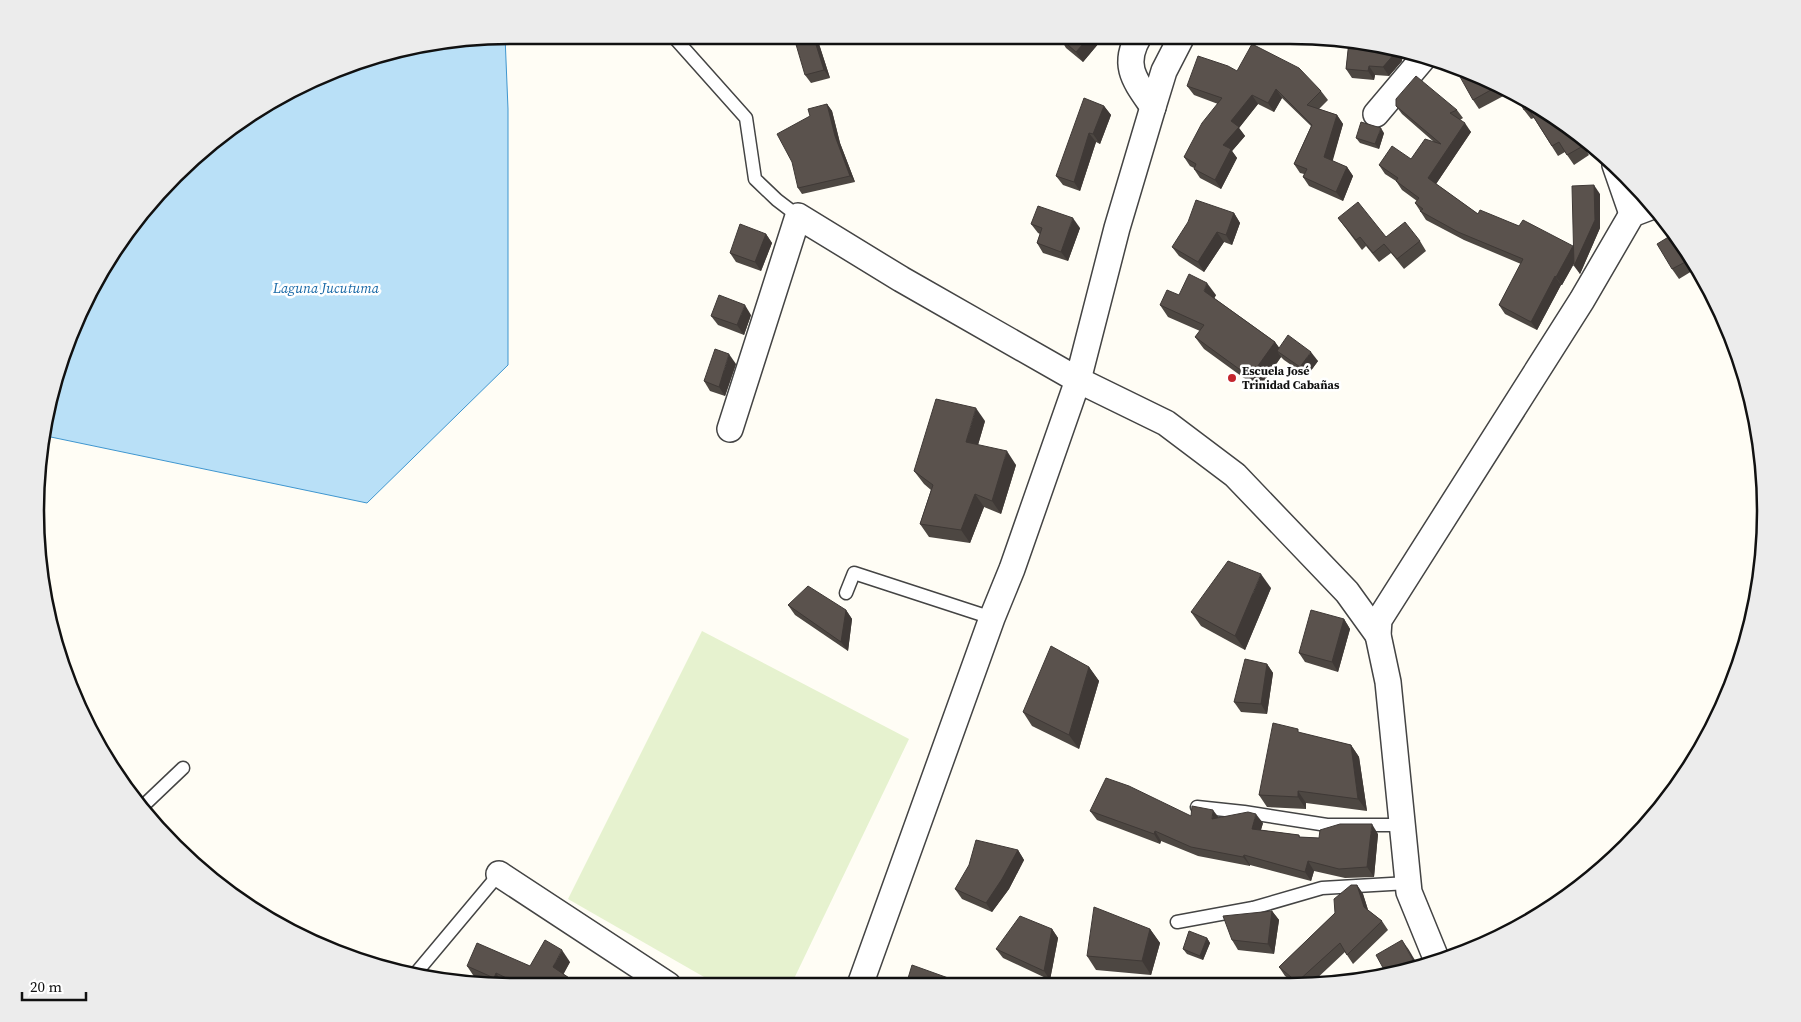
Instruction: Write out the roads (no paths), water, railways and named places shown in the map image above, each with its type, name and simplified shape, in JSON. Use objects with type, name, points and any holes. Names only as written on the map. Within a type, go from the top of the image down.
[{"type":"street","points":[[1135,44],[1130,60],[1134,79],[1153,107]]},
{"type":"street","points":[[863,978],[992,618],[1012,569],[1078,380],[1117,228],[1164,71],[1178,44]]},
{"type":"street","points":[[1376,114],[1419,63]]},
{"type":"street","points":[[1435,955],[1409,892],[1388,682],[1378,635],[1379,620],[1576,308],[1643,210],[1634,196]]},
{"type":"street","points":[[730,429],[798,216],[901,279],[1078,380],[1166,423],[1235,475],[1347,592],[1378,635]]},
{"type":"street","points":[[499,874],[657,978]]},
{"type":"lane","points":[[680,44],[746,118],[755,179],[777,200],[798,216]]},
{"type":"lane","points":[[846,593],[854,573],[992,618]]},
{"type":"lane","points":[[147,803],[183,768]]},
{"type":"lane","points":[[1197,807],[1327,825],[1402,825]]},
{"type":"lane","points":[[419,969],[499,874]]},
{"type":"lane","points":[[1177,922],[1253,908],[1322,888],[1408,883]]},
{"type":"water","name":"Laguna Jucutuma","points":[[505,44],[508,109],[508,365],[367,503],[50,437],[60,390],[79,332],[106,277],[122,251],[160,203],[203,160],[227,140],[277,106],[332,79],[361,69],[420,53],[450,48]]},
{"type":"place","name":"Escuela José Trinidad Cabañas","points":[[1232,378]]}]
